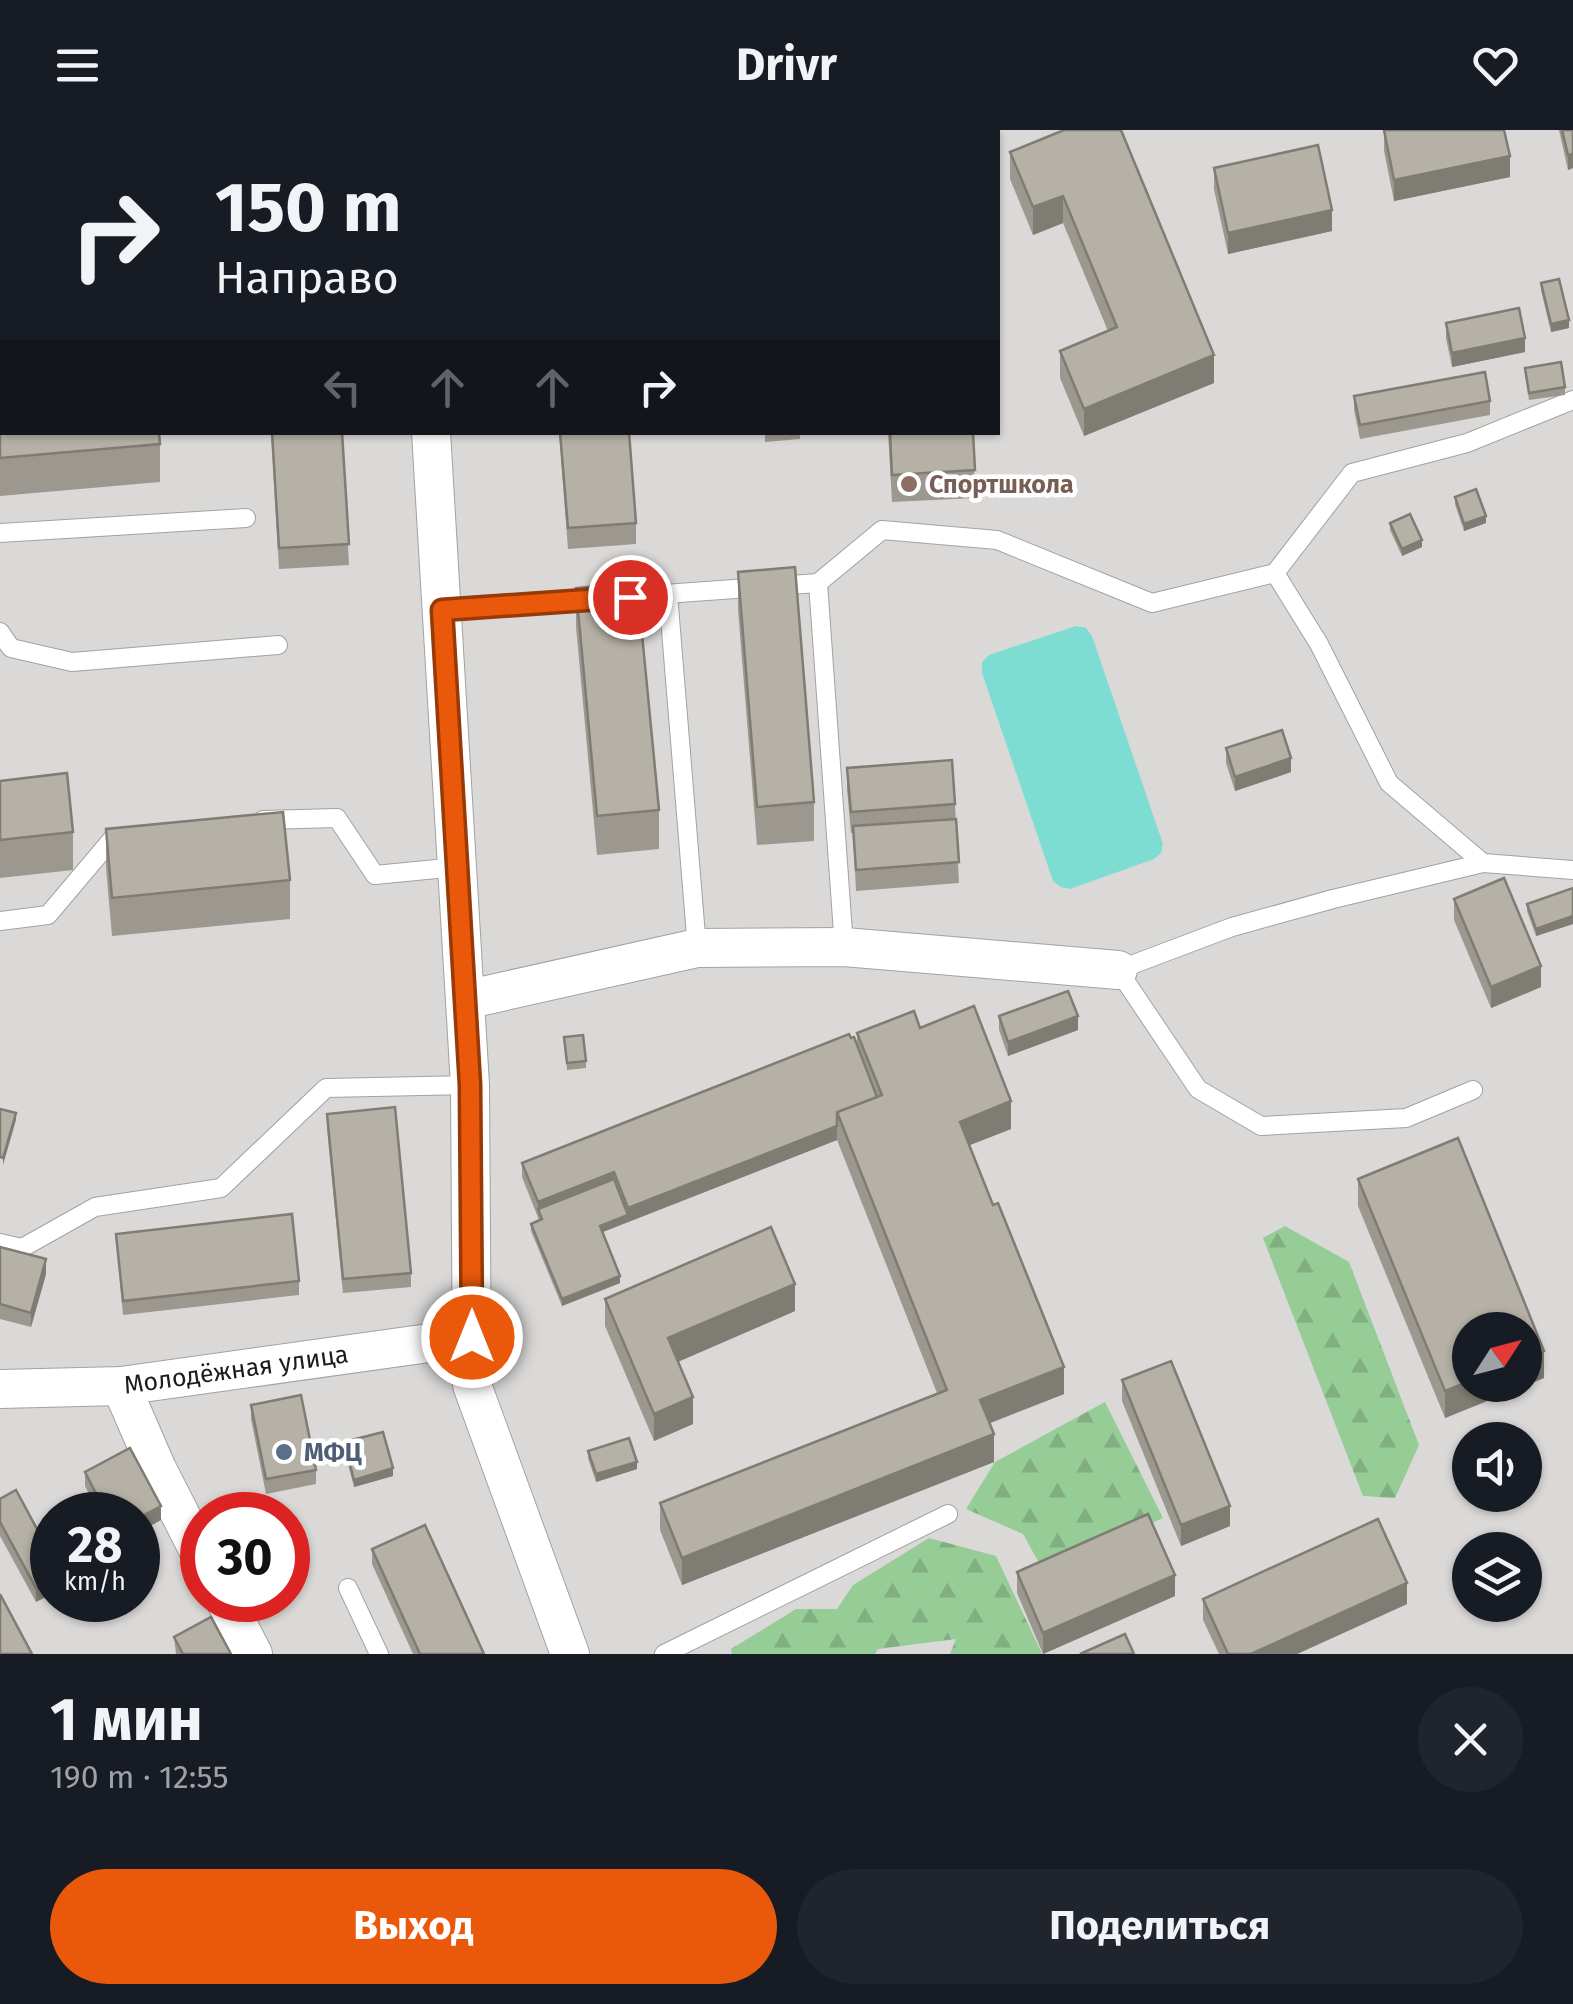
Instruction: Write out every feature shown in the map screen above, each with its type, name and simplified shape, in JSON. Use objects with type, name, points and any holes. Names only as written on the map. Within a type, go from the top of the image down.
[{"type":"street","points":[[432,435],[470,1085],[472,1384],[570,1654]]},
{"type":"street","points":[[465,1000],[696,948],[844,947],[1118,970]]},
{"type":"street","name":"Молодёжная улица","points":[[0,1389],[121,1386],[472,1337]]},
{"type":"street","points":[[121,1386],[180,1514]]},
{"type":"street","points":[[236,1622],[253,1654]]},
{"type":"lane","points":[[442,610],[818,584],[882,530],[997,540],[1152,603],[1276,573],[1352,472],[1467,443],[1573,400]]},
{"type":"lane","points":[[0,534],[246,518]]},
{"type":"lane","points":[[1276,573],[1320,644],[1389,782],[1483,862]]},
{"type":"lane","points":[[818,584],[844,947]]},
{"type":"lane","points":[[668,594],[696,948]]},
{"type":"lane","points":[[0,632],[11,648],[72,662],[278,645]]},
{"type":"lane","points":[[242,820],[337,818],[375,874],[457,867]]},
{"type":"lane","points":[[0,922],[48,916],[112,838],[149,832]]},
{"type":"lane","points":[[1473,1090],[1406,1118],[1261,1126],[1198,1090],[1118,970],[1249,922],[1483,862],[1573,870]]},
{"type":"lane","points":[[0,1243],[22,1248],[95,1207],[221,1188],[326,1088],[470,1085]]},
{"type":"lane","points":[[664,1654],[698,1646],[948,1514]]},
{"type":"lane","points":[[348,1588],[379,1654]]},
{"type":"shaded area","points":[[1000,130],[1573,130],[1573,1654],[0,1654],[0,435],[1000,435]]},
{"type":"shaded area","points":[[1076,626],[1086,628],[1092,636],[1163,844],[1154,859],[1070,889],[1053,881],[982,673],[982,662],[989,655]]},
{"type":"green space","points":[[1285,1226],[1349,1262],[1419,1445],[1395,1498],[1363,1496],[1263,1238]]},
{"type":"green space","points":[[1105,1402],[1163,1518],[1044,1572],[1023,1534],[966,1509],[995,1462]]},
{"type":"green space","points":[[929,1538],[996,1556],[1042,1654],[950,1654],[956,1639],[878,1649],[875,1654],[732,1654],[731,1649],[796,1609],[837,1609],[853,1585]]},
{"type":"building","points":[[1064,130],[1121,130],[1214,355],[1084,409],[1060,351],[1117,327],[1063,196],[1033,207],[1010,152]]},
{"type":"building","points":[[1384,130],[1504,130],[1510,156],[1394,180]]},
{"type":"building","points":[[1562,130],[1573,130],[1573,154],[1568,155]]},
{"type":"building","points":[[1318,145],[1332,210],[1228,233],[1214,168]]},
{"type":"building","points":[[1559,279],[1569,320],[1551,324],[1541,283]]},
{"type":"building","points":[[1519,308],[1525,338],[1452,353],[1446,323]]},
{"type":"building","points":[[1561,362],[1565,387],[1529,393],[1525,368]]},
{"type":"building","points":[[1485,372],[1490,401],[1360,425],[1354,396]]},
{"type":"building","points":[[0,435],[159,435],[160,444],[0,458]]},
{"type":"building","points":[[272,435],[342,435],[349,544],[279,548]]},
{"type":"building","points":[[560,435],[629,435],[636,523],[568,528]]},
{"type":"building","points":[[890,435],[973,435],[975,470],[892,475]]},
{"type":"building","points":[[1476,489],[1486,516],[1464,524],[1455,497]]},
{"type":"building","points":[[1410,514],[1422,540],[1402,549],[1390,523]]},
{"type":"building","points":[[795,567],[814,802],[757,807],[738,572]]},
{"type":"building","points":[[637,582],[659,810],[597,816],[576,588]]},
{"type":"building","points":[[1282,730],[1291,758],[1235,777],[1226,748]]},
{"type":"building","points":[[952,760],[955,804],[851,812],[847,768]]},
{"type":"building","points":[[67,773],[73,832],[0,840],[0,781]]},
{"type":"building","points":[[283,812],[290,880],[112,898],[106,829]]},
{"type":"building","points":[[956,819],[959,862],[856,870],[853,826]]},
{"type":"building","points":[[1504,878],[1541,966],[1491,987],[1454,899]]},
{"type":"building","points":[[1573,888],[1573,916],[1536,929],[1527,904]]},
{"type":"building","points":[[1068,991],[1078,1016],[1008,1042],[999,1016]]},
{"type":"building","points":[[974,1006],[1011,1101],[960,1122],[993,1205],[998,1203],[1064,1367],[980,1400],[994,1434],[682,1558],[660,1503],[947,1390],[837,1112],[882,1095],[857,1033],[914,1011],[920,1028]]},
{"type":"building","points":[[849,1034],[854,1037],[877,1097],[837,1112],[837,1126],[628,1208],[614,1172],[538,1202],[522,1163]]},
{"type":"building","points":[[583,1035],[586,1061],[567,1063],[564,1037]]},
{"type":"building","points":[[395,1107],[411,1273],[343,1279],[327,1114]]},
{"type":"building","points":[[0,1109],[16,1113],[3,1158],[0,1157]]},
{"type":"building","points":[[1458,1138],[1528,1312],[1452,1312],[1452,1388],[1445,1391],[1358,1179]]},
{"type":"building","points":[[614,1179],[628,1215],[600,1226],[620,1276],[562,1299],[531,1224],[542,1219],[538,1209]]},
{"type":"building","points":[[292,1214],[299,1281],[123,1301],[116,1234]]},
{"type":"building","points":[[771,1227],[795,1284],[668,1338],[693,1397],[654,1414],[605,1299]]},
{"type":"building","points":[[0,1247],[46,1259],[31,1313],[0,1304]]},
{"type":"building","points":[[1171,1361],[1230,1506],[1181,1525],[1122,1380]]},
{"type":"building","name":"МФЦ","points":[[301,1395],[316,1470],[266,1479],[251,1405]]},
{"type":"building","points":[[383,1432],[393,1468],[354,1480],[344,1442]]},
{"type":"building","points":[[629,1438],[637,1462],[596,1474],[588,1451]]},
{"type":"building","points":[[130,1448],[154,1492],[95,1492],[85,1472]]},
{"type":"building","points":[[16,1490],[30,1516],[30,1577],[0,1522],[0,1499]]},
{"type":"building","points":[[1148,1514],[1175,1575],[1043,1633],[1017,1572]]},
{"type":"building","points":[[1378,1519],[1407,1583],[1251,1654],[1228,1654],[1203,1599]]},
{"type":"building","points":[[425,1525],[484,1654],[420,1654],[372,1549]]},
{"type":"building","points":[[0,1594],[32,1654],[0,1654]]},
{"type":"building","points":[[202,1622],[214,1622],[231,1654],[183,1654],[174,1637]]},
{"type":"building","points":[[1125,1634],[1134,1654],[1080,1654]]},
{"type":"place","name":"Спортшкола","points":[[909,484]]},
{"type":"place","name":"МФЦ","points":[[284,1452]]},
{"type":"route","points":[[472,1337],[470,1085],[442,610],[630,597]]}]
